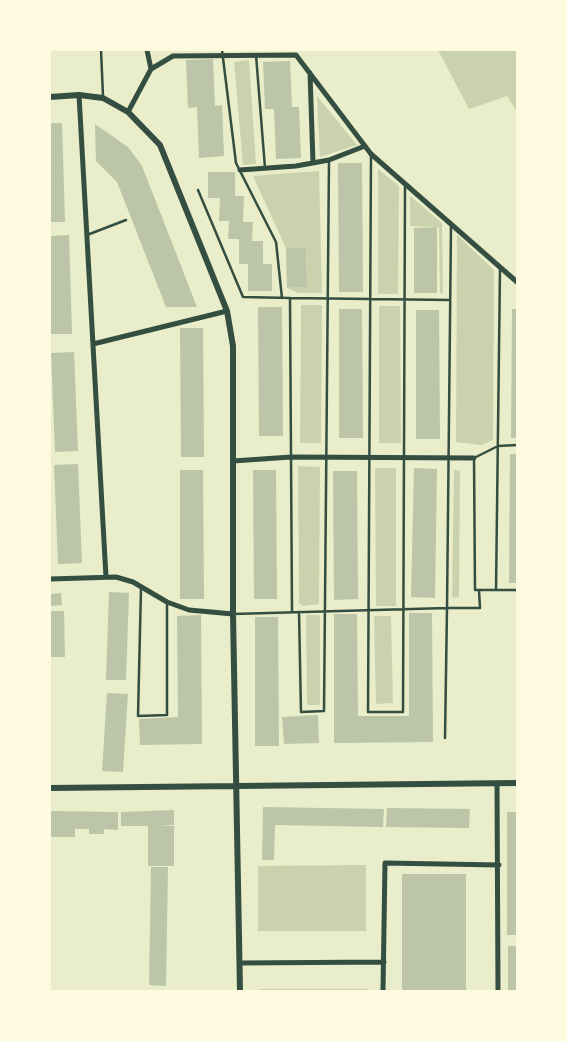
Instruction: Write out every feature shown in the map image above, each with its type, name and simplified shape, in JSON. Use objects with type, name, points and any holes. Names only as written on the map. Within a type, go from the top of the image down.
[{"type":"street","points":[[147,50],[151,69]]},
{"type":"street","points":[[128,112],[151,69],[174,56],[222,52],[296,55],[371,154],[517,282]]},
{"type":"street","points":[[310,73],[313,163]]},
{"type":"street","points":[[79,95],[106,577]]},
{"type":"street","points":[[50,97],[79,95],[103,98],[128,112],[160,145],[226,311],[233,346],[233,614],[240,991]]},
{"type":"street","points":[[240,170],[329,160],[365,146]]},
{"type":"street","points":[[93,344],[226,311]]},
{"type":"street","points":[[233,460],[291,457],[474,458]]},
{"type":"street","points":[[50,579],[116,577],[141,587],[167,602],[189,610],[233,614]]},
{"type":"street","points":[[497,783],[499,865],[498,991]]},
{"type":"street","points":[[50,788],[517,783]]},
{"type":"street","points":[[384,991],[385,863],[499,865]]},
{"type":"street","points":[[240,963],[384,962]]},
{"type":"lane","points":[[101,50],[103,98]]},
{"type":"lane","points":[[222,52],[236,163],[276,242],[282,298]]},
{"type":"lane","points":[[256,54],[265,168]]},
{"type":"lane","points":[[371,154],[368,712],[403,712],[405,184]]},
{"type":"lane","points":[[299,612],[301,712],[324,711],[326,299],[329,160]]},
{"type":"lane","points":[[198,190],[242,297],[450,300]]},
{"type":"lane","points":[[87,236],[126,220]]},
{"type":"lane","points":[[445,738],[451,224]]},
{"type":"lane","points":[[496,590],[500,267]]},
{"type":"lane","points":[[290,298],[292,612]]},
{"type":"lane","points":[[517,445],[498,446],[474,458],[475,590],[517,590]]},
{"type":"lane","points":[[141,587],[138,716],[167,715],[167,602]]},
{"type":"lane","points":[[233,614],[480,608],[479,590]]},
{"type":"green space","points":[[438,50],[517,50],[517,112],[507,96],[469,109]]},
{"type":"green space","points":[[249,60],[256,164],[243,165],[234,62]]},
{"type":"green space","points":[[317,96],[357,145],[320,157]]},
{"type":"green space","points":[[378,169],[399,186],[398,294],[378,294]]},
{"type":"green space","points":[[319,171],[322,293],[298,293],[287,288],[307,287],[306,248],[286,248],[253,176]]},
{"type":"green space","points":[[410,196],[442,223],[443,293],[440,293],[439,227],[410,226]]},
{"type":"green space","points":[[457,235],[494,270],[493,440],[481,445],[456,442]]},
{"type":"green space","points":[[301,305],[322,305],[321,443],[300,443]]},
{"type":"green space","points":[[379,306],[400,306],[401,443],[379,443]]},
{"type":"green space","points":[[298,466],[320,467],[319,604],[303,606],[299,603]]},
{"type":"green space","points":[[375,468],[396,468],[396,606],[376,606]]},
{"type":"green space","points":[[454,470],[460,471],[459,597],[452,598]]},
{"type":"green space","points":[[306,615],[320,615],[320,705],[307,705]]},
{"type":"green space","points":[[374,616],[391,616],[393,703],[376,704]]},
{"type":"green space","points":[[366,865],[366,931],[258,931],[258,866]]},
{"type":"green space","points":[[259,989],[367,989],[367,991],[259,991]]},
{"type":"building","points":[[213,59],[215,106],[222,105],[224,156],[199,158],[197,107],[188,108],[186,60]]},
{"type":"building","points":[[290,61],[292,107],[299,107],[301,158],[276,159],[274,109],[265,109],[263,62]]},
{"type":"building","points":[[50,123],[62,123],[65,222],[50,222]]},
{"type":"building","points":[[95,124],[128,147],[142,166],[197,307],[166,307],[117,182],[96,161]]},
{"type":"building","points":[[338,163],[362,163],[363,292],[339,292]]},
{"type":"building","points":[[208,172],[235,172],[235,196],[244,196],[243,222],[253,222],[252,241],[263,241],[263,264],[272,264],[272,291],[248,291],[248,264],[239,264],[239,239],[228,239],[229,221],[219,221],[220,198],[208,198]]},
{"type":"building","points":[[437,227],[437,293],[414,293],[414,228]]},
{"type":"building","points":[[69,235],[72,334],[50,334],[50,236]]},
{"type":"building","points":[[286,248],[306,248],[307,287],[287,288]]},
{"type":"building","points":[[258,307],[282,307],[283,436],[259,436]]},
{"type":"building","points":[[339,309],[362,309],[363,438],[339,438]]},
{"type":"building","points":[[512,309],[517,309],[517,438],[511,438]]},
{"type":"building","points":[[416,310],[439,310],[440,439],[416,439]]},
{"type":"building","points":[[180,328],[203,328],[204,457],[181,457]]},
{"type":"building","points":[[74,352],[78,451],[55,452],[51,353]]},
{"type":"building","points":[[510,454],[517,454],[517,583],[509,583]]},
{"type":"building","points":[[78,464],[82,563],[58,564],[54,465]]},
{"type":"building","points":[[414,468],[437,469],[435,598],[411,597]]},
{"type":"building","points":[[180,470],[203,470],[204,599],[180,599]]},
{"type":"building","points":[[253,470],[276,470],[277,599],[254,599]]},
{"type":"building","points":[[333,471],[357,471],[358,599],[334,600]]},
{"type":"building","points":[[109,592],[129,593],[126,680],[106,680]]},
{"type":"building","points":[[61,593],[62,605],[50,606],[50,594]]},
{"type":"building","points":[[50,611],[64,611],[65,657],[50,657]]},
{"type":"building","points":[[409,613],[432,613],[433,742],[334,743],[334,614],[357,614],[358,716],[409,716]]},
{"type":"building","points":[[201,615],[202,744],[140,745],[139,719],[178,717],[177,616]]},
{"type":"building","points":[[255,617],[278,617],[279,746],[255,746]]},
{"type":"building","points":[[107,693],[128,694],[123,772],[102,771]]},
{"type":"building","points":[[318,715],[319,743],[284,744],[282,717]]},
{"type":"building","points":[[263,807],[384,809],[383,827],[275,825],[274,860],[262,860]]},
{"type":"building","points":[[387,808],[470,809],[469,828],[386,827]]},
{"type":"building","points":[[174,810],[174,825],[159,825],[174,826],[174,866],[148,866],[148,826],[121,826],[121,812]]},
{"type":"building","points":[[50,811],[118,812],[118,830],[104,829],[104,834],[89,834],[89,829],[75,829],[75,837],[50,837]]},
{"type":"building","points":[[507,812],[517,812],[517,935],[507,935]]},
{"type":"building","points":[[151,867],[168,867],[166,986],[149,985]]},
{"type":"building","points":[[402,874],[466,874],[466,991],[402,991]]},
{"type":"building","points":[[508,946],[517,946],[517,991],[508,991]]}]
